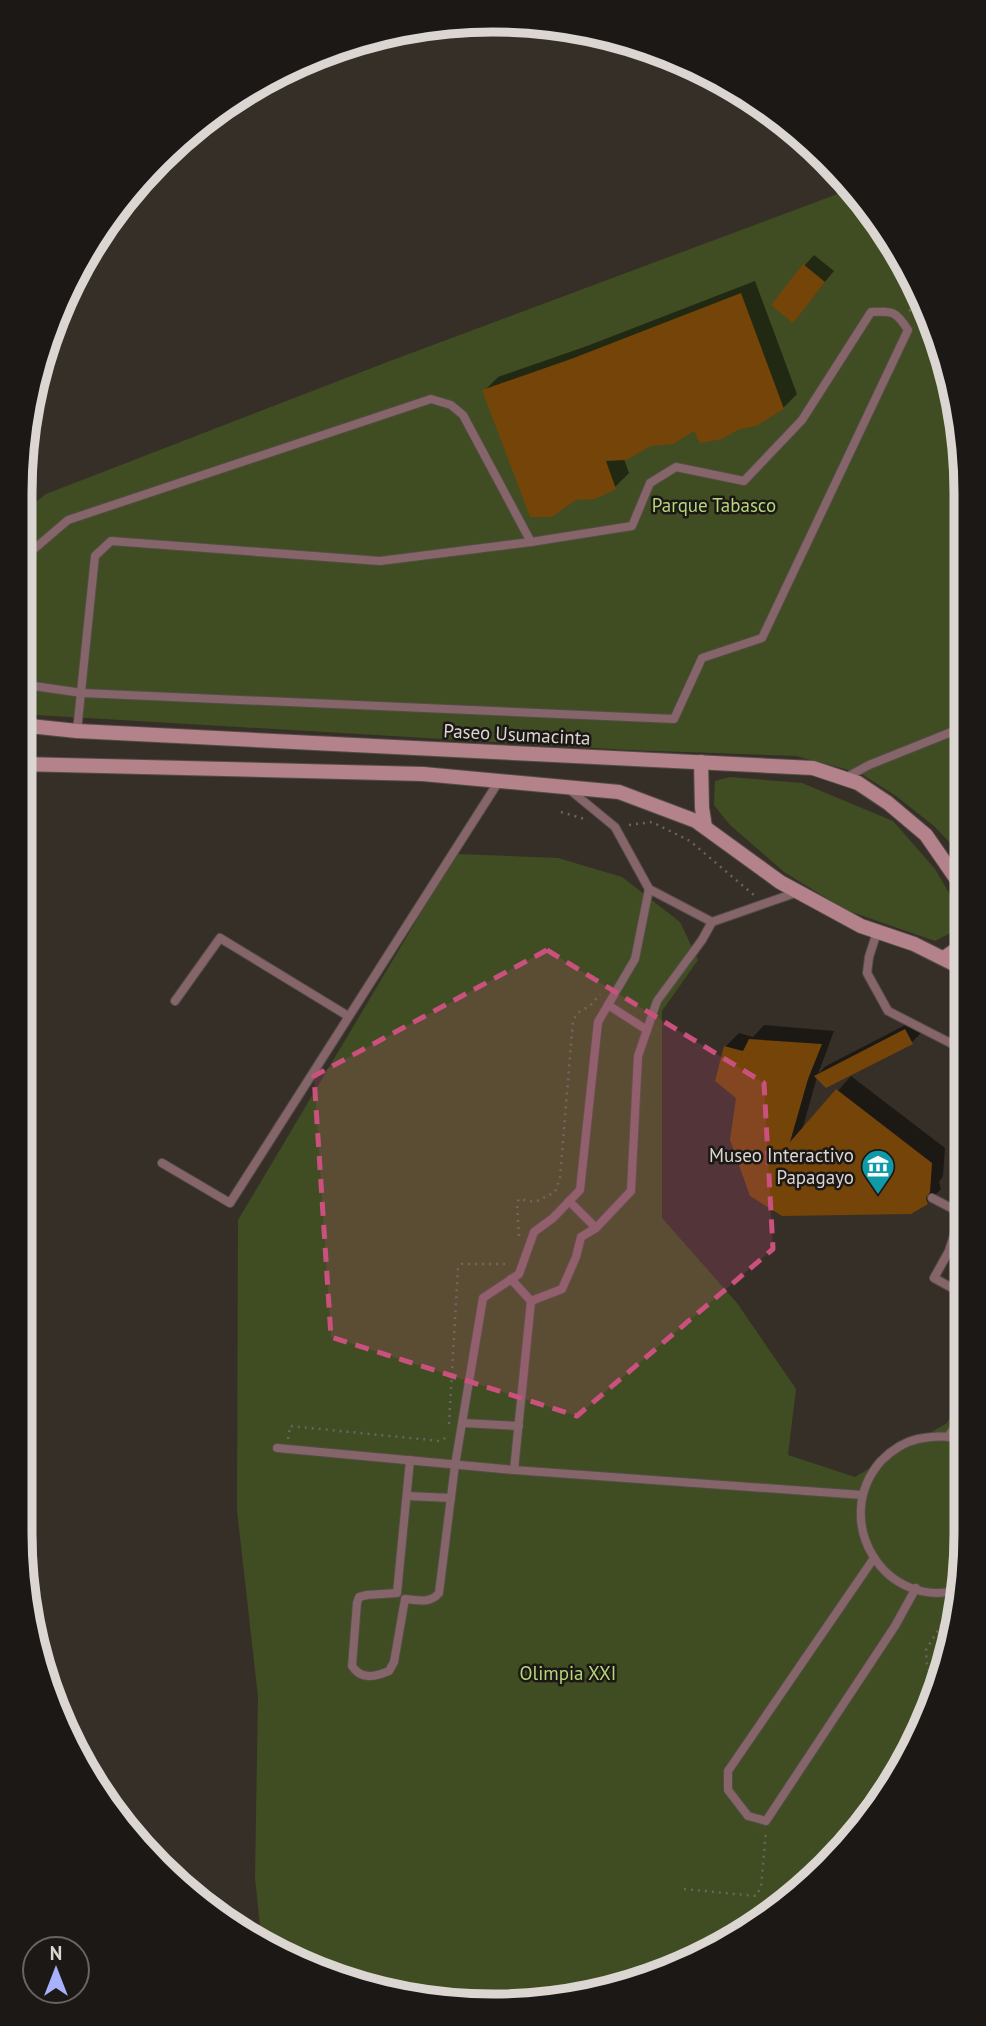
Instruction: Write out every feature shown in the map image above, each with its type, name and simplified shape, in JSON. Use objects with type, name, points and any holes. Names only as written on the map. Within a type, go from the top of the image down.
[{"type":"main road","name":"Paseo Usumacinta","points":[[32,726],[77,732],[813,768],[858,783],[878,796],[926,835],[954,876]]},
{"type":"main road","points":[[701,762],[705,827]]},
{"type":"main road","points":[[32,764],[424,774],[620,793],[696,821],[798,892],[862,926],[914,944],[954,964]]},
{"type":"main road","points":[[944,958],[954,951]]},
{"type":"lane","points":[[32,686],[82,693],[674,719],[702,658],[762,638],[908,330],[899,316],[890,311],[871,312],[802,420],[744,481],[676,467],[650,483],[632,526],[380,561],[111,541],[95,556],[82,693],[77,732]]},
{"type":"lane","points":[[32,551],[68,520],[431,399],[451,405],[463,415],[531,542]]},
{"type":"lane","points":[[845,778],[869,765],[954,731]]},
{"type":"lane","points":[[162,1163],[230,1203],[499,781]]},
{"type":"lane","points":[[568,788],[615,827],[649,889],[712,922]]},
{"type":"lane","points":[[405,1599],[394,1662],[389,1671],[370,1677],[356,1672],[352,1666],[359,1597],[397,1593],[405,1599],[428,1601],[439,1593],[455,1465],[483,1298],[519,1274],[534,1232],[580,1191],[598,1021],[635,959],[649,889]]},
{"type":"lane","points":[[531,1301],[562,1289],[576,1257],[581,1237],[596,1228],[631,1191],[638,1056],[657,1001],[712,922],[798,892]]},
{"type":"lane","points":[[877,932],[867,973],[888,1011],[954,1044]]},
{"type":"lane","points":[[175,1001],[220,938],[348,1016]]},
{"type":"lane","points":[[608,1005],[647,1030]]},
{"type":"lane","points":[[932,1198],[954,1209]]},
{"type":"lane","points":[[569,1201],[596,1228]]},
{"type":"lane","points":[[954,1238],[934,1278],[954,1289]]},
{"type":"lane","points":[[511,1279],[531,1301],[514,1470]]},
{"type":"lane","points":[[463,1423],[519,1426]]},
{"type":"lane","points":[[948,1437],[954,1427]]},
{"type":"lane","points":[[951,1590],[931,1592],[905,1586],[883,1570],[867,1548],[860,1522],[862,1495],[872,1472],[888,1453],[910,1441],[935,1436],[954,1438]]},
{"type":"lane","points":[[277,1448],[514,1470],[862,1495]]},
{"type":"lane","points":[[397,1593],[410,1461]]},
{"type":"lane","points":[[407,1496],[451,1498]]},
{"type":"lane","points":[[874,1559],[728,1771],[728,1790],[748,1816],[766,1821],[895,1626],[916,1588]]},
{"type":"path","points":[[899,316],[916,309]]},
{"type":"path","points":[[561,812],[592,822]]},
{"type":"path","points":[[615,827],[652,822],[690,841],[764,904]]},
{"type":"path","points":[[520,1239],[519,1199],[536,1202],[555,1192],[560,1178],[573,1020],[602,992]]},
{"type":"path","points":[[449,1423],[458,1268],[462,1264],[510,1265],[515,1258]]},
{"type":"path","points":[[287,1448],[290,1426],[440,1441],[448,1436]]},
{"type":"path","points":[[932,1675],[926,1650],[947,1614]]},
{"type":"path","points":[[684,1889],[756,1896],[761,1888],[766,1821]]},
{"type":"highlighted area","points":[[547,950],[764,1083],[773,1249],[577,1416],[331,1337],[314,1076]]},
{"type":"green space","name":"Parque Tabasco","points":[[843,192],[877,237],[907,289],[930,345],[946,403],[954,463],[954,847],[934,826],[896,796],[860,773],[796,756],[629,750],[32,715],[32,505],[46,494],[390,361]]},
{"type":"green space","points":[[730,777],[802,783],[893,821],[935,869],[954,901],[954,931],[935,941],[846,910],[784,872],[730,825],[714,805],[715,781]]},
{"type":"green space","name":"Olimpia XXI","points":[[456,854],[558,858],[622,877],[680,922],[698,960],[662,1011],[662,1218],[737,1303],[796,1389],[788,1455],[855,1477],[947,1423],[954,1412],[954,1563],[946,1623],[930,1681],[907,1737],[877,1789],[840,1837],[774,1899],[724,1933],[641,1970],[583,1986],[523,1994],[463,1994],[403,1986],[345,1970],[261,1932],[255,1878],[258,1697],[237,1510],[238,1220]]},
{"type":"building","points":[[803,264],[825,282],[793,323],[771,305]]},
{"type":"building","points":[[741,293],[784,409],[756,426],[740,429],[722,439],[700,443],[694,431],[673,444],[651,446],[626,460],[606,461],[616,489],[595,499],[576,500],[552,517],[530,517],[482,390],[571,359]]},
{"type":"building","points":[[905,1029],[913,1044],[826,1088],[814,1076]]},
{"type":"building","points":[[749,1039],[822,1044],[808,1079],[790,1142],[836,1089],[932,1163],[930,1192],[926,1198],[928,1204],[911,1214],[782,1216],[750,1196],[730,1140],[736,1098],[715,1081],[724,1046],[743,1051]]},
{"type":"place","name":"Museo Interactivo Papagayo","points":[[878,1196]]}]
